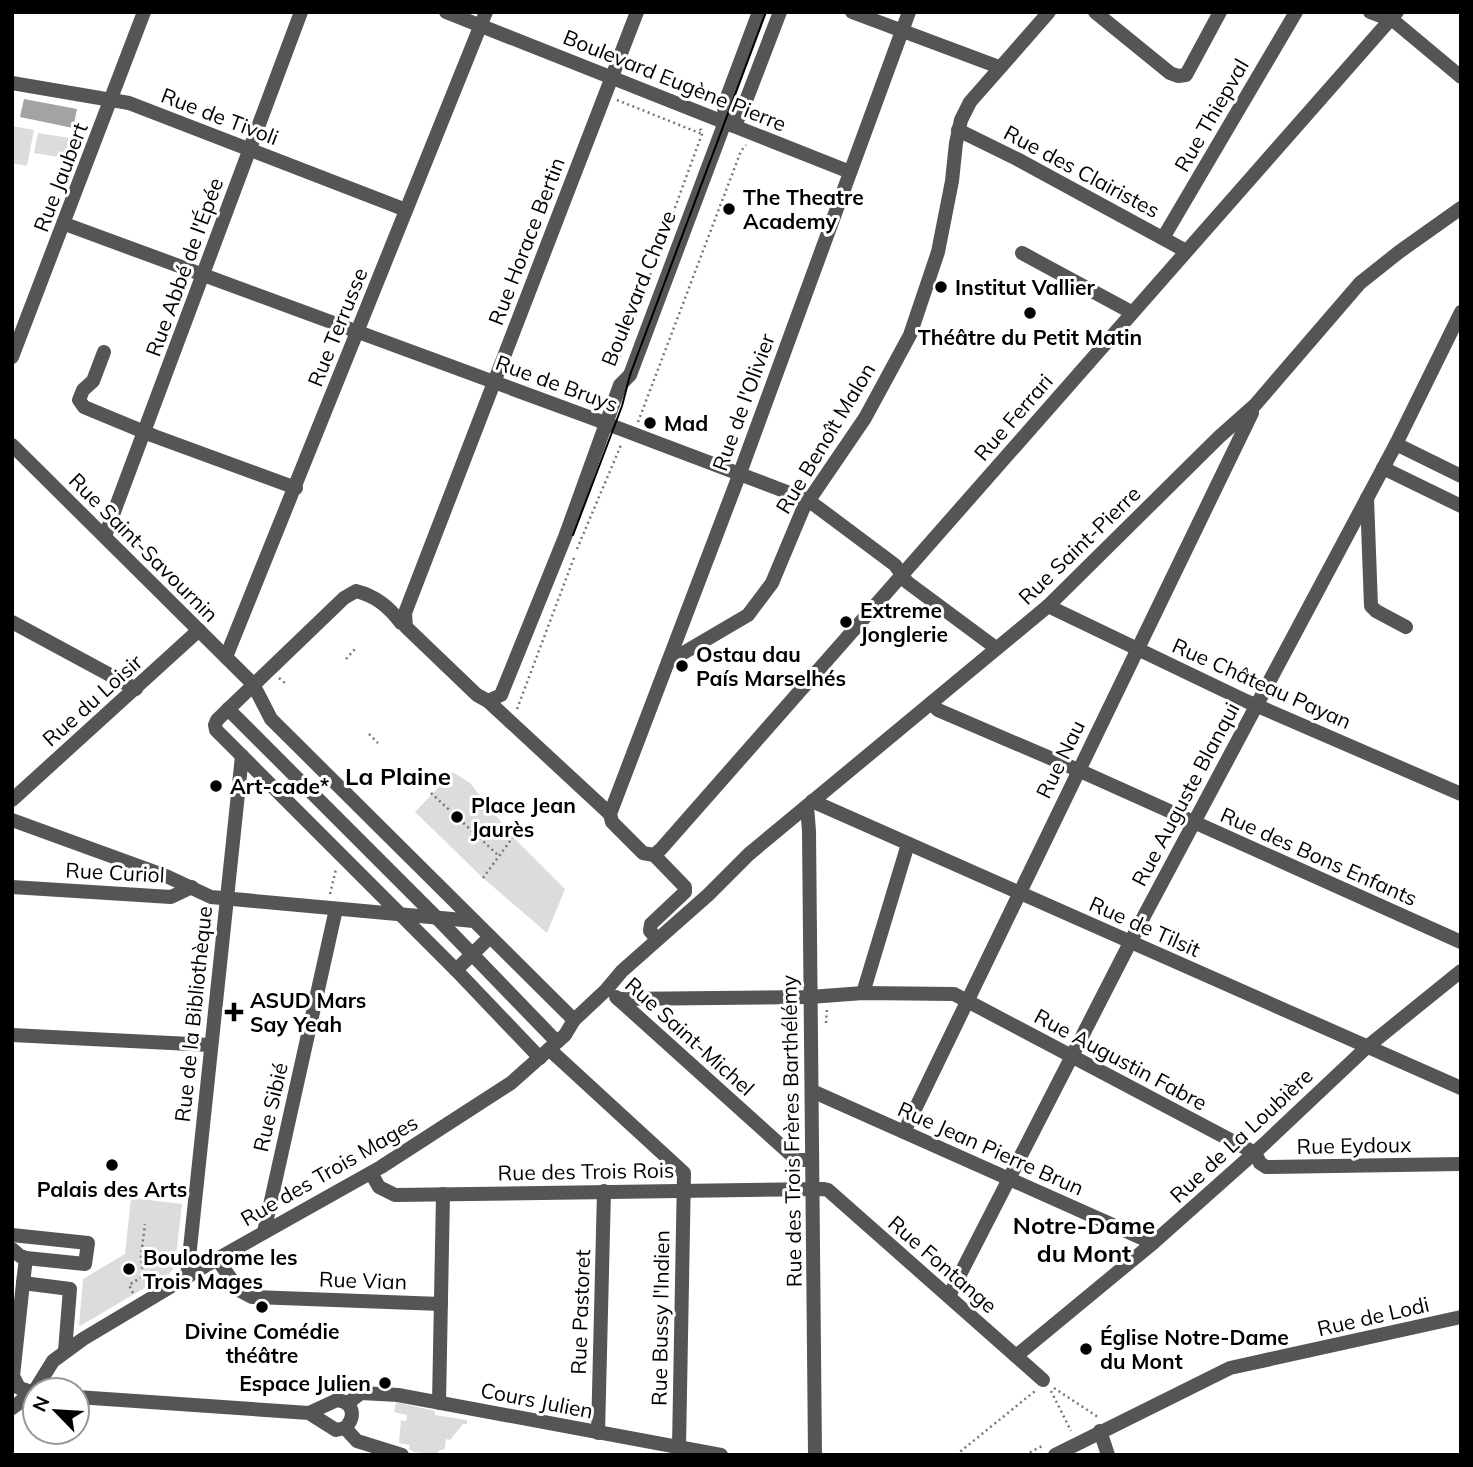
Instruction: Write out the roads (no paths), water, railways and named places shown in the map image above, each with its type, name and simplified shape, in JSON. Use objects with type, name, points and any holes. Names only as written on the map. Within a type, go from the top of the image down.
[{"type":"street","name":"Rue Jaubert","points":[[12,357],[144,12]]},
{"type":"street","name":"Rue Abbé de l'Épée","points":[[105,536],[301,12]]},
{"type":"street","name":"Boulevard Eugène Pierre","points":[[446,12],[484,19],[612,76],[850,172]]},
{"type":"street","name":"Rue Horace Bertin","points":[[495,698],[477,695],[406,627],[405,613],[637,12]]},
{"type":"street","name":"Boulevard Chave","points":[[729,124],[724,105],[759,12]]},
{"type":"street","name":"Boulevard Chave","points":[[495,698],[565,537],[620,385],[630,375],[729,124],[742,111],[780,12]]},
{"type":"street","points":[[852,12],[999,67]]},
{"type":"street","name":"Rue de l'Olivier","points":[[612,809],[740,473],[909,12]]},
{"type":"street","name":"Rue Benoît Malon","points":[[668,662],[748,615],[772,583],[808,500],[865,418],[910,335],[938,252],[952,181],[958,130],[970,102],[1049,12]]},
{"type":"street","points":[[1095,12],[1170,73],[1178,76],[1186,75],[1220,12]]},
{"type":"street","name":"Rue Thiepval","points":[[1163,238],[1296,12]]},
{"type":"street","points":[[1370,12],[1383,19],[1393,16],[1461,77]]},
{"type":"street","name":"Rue Ferrari","points":[[657,852],[1393,16]]},
{"type":"street","name":"Rue Terrusse","points":[[226,657],[296,488],[325,401],[358,332],[484,19]]},
{"type":"street","name":"Rue de Tivoli","points":[[12,83],[141,108],[406,210]]},
{"type":"street","name":"Rue des Clairistes","points":[[958,130],[1186,251]]},
{"type":"street","name":"Rue Saint-Pierre","points":[[657,939],[708,895],[749,854],[1048,606],[1219,437],[1255,405],[1360,283],[1461,208]]},
{"type":"street","name":"Rue de Bruys","points":[[65,224],[808,500],[895,565],[907,582],[996,648]]},
{"type":"street","points":[[1022,253],[1131,312]]},
{"type":"street","name":"Rue Auguste Blanqui","points":[[948,1296],[1255,705],[1396,444],[1461,312]]},
{"type":"street","points":[[104,352],[93,381],[83,390],[80,404],[145,432],[296,488]]},
{"type":"street","name":"Rue Nau","points":[[905,1132],[1255,405]]},
{"type":"street","points":[[1396,444],[1461,476]]},
{"type":"street","name":"Rue Saint-Savournin","points":[[12,445],[250,681]]},
{"type":"street","points":[[1383,468],[1461,506]]},
{"type":"street","points":[[1367,497],[1371,606],[1406,627]]},
{"type":"street","points":[[1347,534],[1368,546]]},
{"type":"street","points":[[401,623],[389,608],[371,594],[356,591],[344,598],[250,681],[217,720],[216,730],[456,970],[684,1173],[684,1190]]},
{"type":"street","name":"Rue Château Payan","points":[[1048,606],[1255,705],[1461,794]]},
{"type":"street","points":[[12,622],[136,689]]},
{"type":"street","name":"Rue du Loisir","points":[[12,800],[199,630]]},
{"type":"street","points":[[250,681],[271,719],[574,1020]]},
{"type":"street","points":[[495,698],[512,722],[612,809],[612,822],[643,853],[657,852],[685,887],[685,892],[651,924],[650,931],[657,939],[622,971],[612,994],[574,1020],[547,1051]]},
{"type":"street","name":"Rue des Bons Enfants","points":[[931,703],[939,710],[1461,942]]},
{"type":"street","points":[[228,709],[472,954],[547,1051]]},
{"type":"street","name":"Rue de la Bibliothèque","points":[[187,1277],[242,756]]},
{"type":"street","name":"Rue de Tilsit","points":[[809,804],[1020,892],[1461,1088]]},
{"type":"street","name":"Rue des Trois Frères Barthélémy","points":[[809,804],[815,1455]]},
{"type":"street","points":[[12,820],[192,887]]},
{"type":"street","points":[[863,993],[908,844]]},
{"type":"street","name":"Rue Curiol","points":[[12,887],[171,897],[183,894],[192,887],[207,895],[226,900],[332,905],[398,913]]},
{"type":"street","name":"Rue Sibié","points":[[264,1233],[332,905]]},
{"type":"street","points":[[398,913],[474,921]]},
{"type":"street","points":[[456,970],[490,937]]},
{"type":"street","name":"Rue de La Loubière","points":[[1016,1356],[1153,1243],[1255,1153],[1367,1047],[1461,971]]},
{"type":"street","name":"Rue Augustin Fabre","points":[[612,994],[810,997],[863,993],[954,994],[1255,1153]]},
{"type":"street","name":"Rue Saint-Michel","points":[[612,994],[797,1160],[812,1160]]},
{"type":"street","points":[[12,1035],[210,1045]]},
{"type":"street","name":"Rue des Trois Mages","points":[[44,1376],[52,1361],[65,1351],[217,1259],[371,1173],[498,1094],[547,1051]]},
{"type":"street","name":"Rue Jean Pierre Brun","points":[[811,1091],[1153,1243]]},
{"type":"street","name":"Rue Eydoux","points":[[1255,1153],[1260,1163],[1266,1167],[1461,1164]]},
{"type":"street","name":"Rue des Trois Rois","points":[[371,1173],[379,1187],[395,1195],[812,1188]]},
{"type":"street","name":"Rue Fontange","points":[[812,1188],[828,1190],[1045,1381]]},
{"type":"street","name":"Rue Bussy l'Indien","points":[[679,1447],[684,1190]]},
{"type":"street","name":"Rue Pastoret","points":[[597,1433],[604,1191]]},
{"type":"street","points":[[439,1403],[443,1194]]},
{"type":"street","points":[[12,1235],[88,1243],[85,1264],[26,1258],[12,1249]]},
{"type":"street","points":[[21,1388],[13,1376],[26,1258]]},
{"type":"street","name":"Rue Vian","points":[[217,1259],[239,1290],[252,1297],[441,1304]]},
{"type":"street","points":[[23,1283],[70,1289],[65,1351]]},
{"type":"street","name":"Rue de Lodi","points":[[1055,1455],[1099,1424],[1230,1368],[1461,1317]]},
{"type":"street","name":"Cours Julien","points":[[309,1413],[332,1400],[348,1403],[361,1393],[398,1395],[721,1455]]},
{"type":"street","name":"Cours Julien","points":[[91,1398],[309,1413],[330,1428],[345,1428],[354,1448],[402,1455]]},
{"type":"street","points":[[345,1428],[352,1416],[348,1403]]},
{"type":"street","points":[[1099,1424],[1108,1455]]},
{"type":"tram line","points":[[573,535],[766,12]]},
{"type":"place","name":"The Theatre Academy","points":[[729,209]]},
{"type":"place","name":"Institut Vallier","points":[[941,287]]},
{"type":"place","name":"Théâtre du Petit Matin","points":[[1030,313]]},
{"type":"place","name":"Mad","points":[[650,423]]},
{"type":"place","name":"Extreme Jonglerie","points":[[846,622]]},
{"type":"place","name":"Ostau dau País Marselhés","points":[[682,666]]},
{"type":"place","name":"Art-cade*","points":[[216,786]]},
{"type":"place","name":"Place Jean Jaurès","points":[[457,817]]},
{"type":"place","name":"ASUD Mars Say Yeah","points":[[234,1012]]},
{"type":"place","name":"Palais des Arts","points":[[112,1165]]},
{"type":"place","name":"Boulodrome les Trois Mages","points":[[129,1269]]},
{"type":"place","name":"Divine Comédie théâtre","points":[[262,1307]]},
{"type":"place","name":"Église Notre-Dame du Mont","points":[[1086,1349]]},
{"type":"place","name":"Espace Julien","points":[[385,1383]]},
{"type":"district","name":"La Plaine","points":[[398,776]]},
{"type":"district","name":"Notre-Dame du Mont","points":[[1084,1239]]}]
